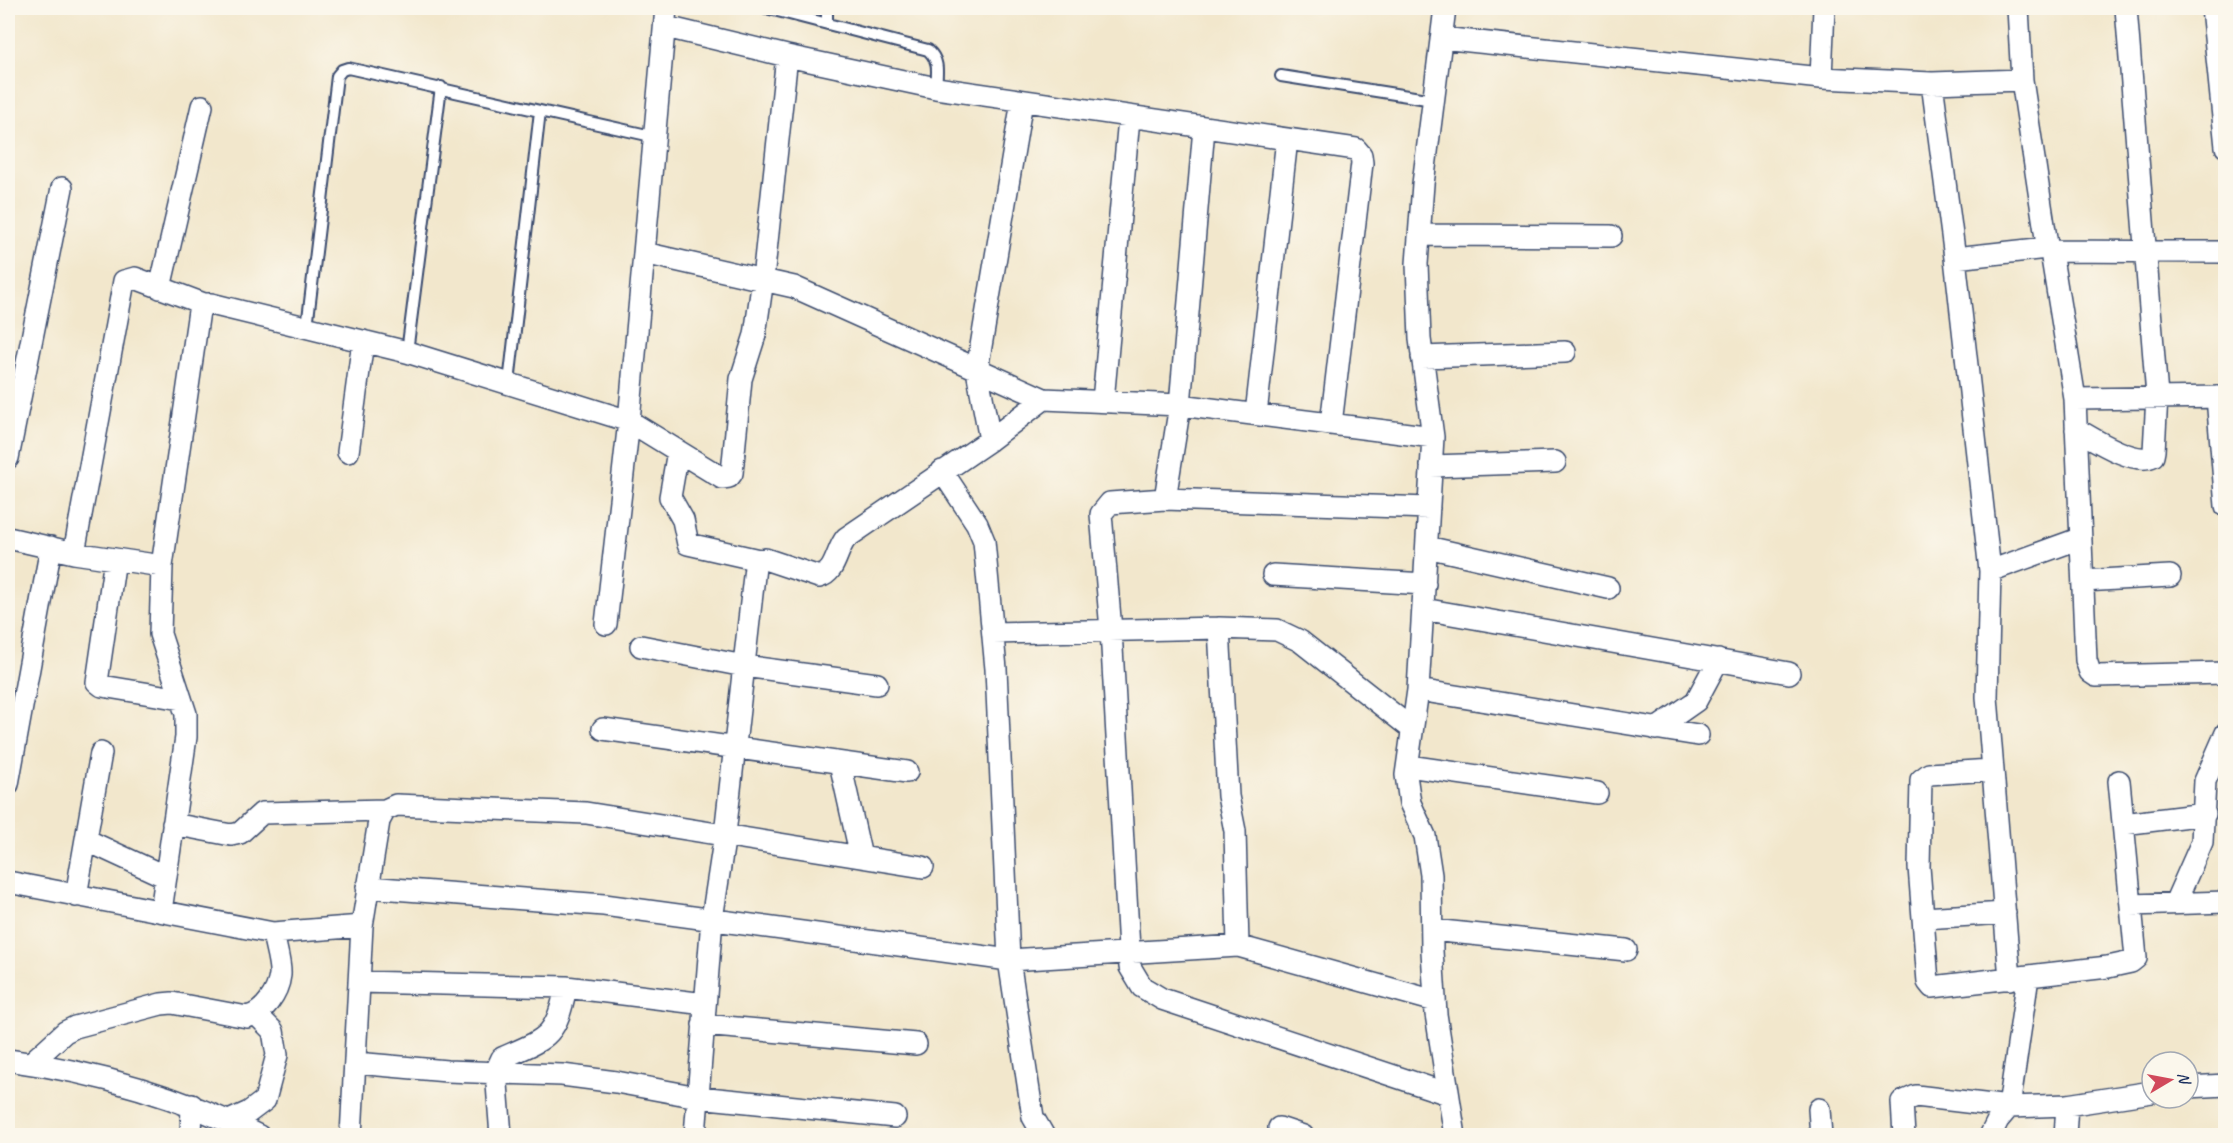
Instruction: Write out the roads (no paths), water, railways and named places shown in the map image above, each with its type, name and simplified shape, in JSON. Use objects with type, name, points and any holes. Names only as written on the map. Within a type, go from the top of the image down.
[{"type":"street","points":[[1445,8],[1433,100],[1417,264],[1422,357],[1433,437],[1418,690],[1407,766],[1410,803],[1425,836],[1431,875],[1435,1001],[1455,1136]]},
{"type":"street","points":[[1821,78],[1824,8]]},
{"type":"street","points":[[2018,8],[2022,80],[2075,399],[2086,660],[2090,672],[2096,676],[2226,673]]},
{"type":"street","points":[[2076,429],[2130,456],[2146,459],[2153,456],[2157,396],[2126,8]]},
{"type":"street","points":[[2212,8],[2223,81],[2226,147]]},
{"type":"street","points":[[606,624],[629,421],[666,17],[787,56],[936,88],[1129,118],[1356,149],[1361,155],[1331,424]]},
{"type":"street","points":[[1441,38],[1821,78],[1932,83],[2022,80]]},
{"type":"street","points":[[74,553],[124,281],[135,278],[204,304],[407,352],[629,421],[722,478],[732,473],[741,379],[755,335],[763,279],[787,56]]},
{"type":"street","points":[[1932,83],[1955,258],[1990,571],[1987,697],[1991,770],[2005,913],[2019,978],[2009,1107],[1998,1120],[1990,1136]]},
{"type":"street","points":[[990,440],[977,369],[1022,101]]},
{"type":"street","points":[[160,288],[202,106]]},
{"type":"street","points":[[1103,401],[1129,118]]},
{"type":"street","points":[[1165,499],[1180,405],[1204,128]]},
{"type":"street","points":[[1256,414],[1287,139]]},
{"type":"street","points":[[8,458],[62,188]]},
{"type":"street","points":[[1419,235],[1611,236]]},
{"type":"street","points":[[1955,258],[2049,250],[2226,252]]},
{"type":"street","points":[[644,253],[794,287],[1044,399],[1180,405],[1433,437]]},
{"type":"street","points":[[160,911],[186,737],[186,714],[160,634],[162,566],[199,311],[204,304]]},
{"type":"street","points":[[348,452],[363,340]]},
{"type":"street","points":[[1422,357],[1565,352]]},
{"type":"street","points":[[2075,399],[2157,396],[2221,397],[2226,506]]},
{"type":"street","points":[[678,451],[670,497],[683,520],[688,544],[759,560],[765,559],[819,577],[825,576],[833,567],[840,545],[846,538],[990,440],[1044,399]]},
{"type":"street","points":[[1431,466],[1555,462]]},
{"type":"street","points":[[942,471],[977,524],[984,541],[993,633],[1009,960],[1033,1117],[1044,1136]]},
{"type":"street","points":[[1429,508],[1165,499],[1110,503],[1101,514],[1111,630],[1130,967],[1142,987],[1162,999],[1448,1094]]},
{"type":"street","points":[[8,538],[74,553],[162,566]]},
{"type":"street","points":[[1990,571],[2081,538]]},
{"type":"street","points":[[8,784],[51,547]]},
{"type":"street","points":[[1427,547],[1608,588]]},
{"type":"street","points":[[115,559],[97,682],[102,686],[182,699]]},
{"type":"street","points":[[695,1135],[712,919],[725,834],[755,567],[759,560]]},
{"type":"street","points":[[1273,575],[1425,584]]},
{"type":"street","points":[[2083,581],[2170,576]]},
{"type":"street","points":[[1423,609],[1789,673]]},
{"type":"street","points":[[993,633],[1219,628],[1278,630],[1288,633],[1412,729]]},
{"type":"street","points":[[1219,628],[1228,796],[1235,831],[1238,946]]},
{"type":"street","points":[[641,646],[744,666],[877,684]]},
{"type":"street","points":[[1656,729],[1696,701],[1718,660]]},
{"type":"street","points":[[1418,690],[1698,735]]},
{"type":"street","points":[[603,729],[907,772]]},
{"type":"street","points":[[2175,903],[2202,842],[2205,781],[2226,733]]},
{"type":"street","points":[[76,896],[101,753]]},
{"type":"street","points":[[840,763],[861,857]]},
{"type":"street","points":[[1407,766],[1597,793]]},
{"type":"street","points":[[1991,770],[1929,774],[1921,780],[1919,867],[1928,982],[1932,987],[2019,978],[2131,962],[2136,958],[2119,781]]},
{"type":"street","points":[[173,824],[231,835],[240,833],[262,813],[385,810],[396,805],[586,813],[923,867]]},
{"type":"street","points":[[351,1136],[362,926],[379,821],[385,810]]},
{"type":"street","points":[[2123,824],[2205,813]]},
{"type":"street","points":[[86,840],[166,877]]},
{"type":"street","points":[[8,882],[273,933],[362,926]]},
{"type":"street","points":[[367,887],[604,905],[1009,960],[1238,946],[1435,1001]]},
{"type":"street","points":[[2131,904],[2226,902]]},
{"type":"street","points":[[1923,918],[2005,913]]},
{"type":"street","points":[[1432,930],[1626,950]]},
{"type":"street","points":[[31,1063],[65,1032],[75,1027],[161,1004],[172,1003],[247,1017],[257,1015],[263,1010],[280,975],[273,933]]},
{"type":"street","points":[[359,982],[566,987],[704,1014],[916,1044]]},
{"type":"street","points":[[501,1136],[496,1071],[502,1058],[539,1042],[552,1032],[561,1014],[566,987]]},
{"type":"street","points":[[229,1121],[249,1112],[265,1100],[278,1055],[273,1032],[257,1015]]},
{"type":"street","points":[[8,1060],[31,1063],[163,1094],[259,1136]]},
{"type":"street","points":[[356,1063],[447,1071],[562,1075],[698,1097],[895,1117]]},
{"type":"street","points":[[2200,1086],[2226,1085]]},
{"type":"street","points":[[1904,1136],[1902,1108],[1906,1099],[1916,1096],[2009,1107],[2067,1105],[2140,1094]]},
{"type":"street","points":[[191,1136],[192,1105]]},
{"type":"street","points":[[2065,1136],[2067,1105]]},
{"type":"street","points":[[1819,1109],[1821,1136]]},
{"type":"street","points":[[1279,1128],[1303,1136]]},
{"type":"lane","points":[[766,8],[928,50],[935,57],[938,68],[936,88]]},
{"type":"lane","points":[[827,8],[827,23]]},
{"type":"lane","points":[[307,327],[337,76],[342,70],[348,68],[441,87],[656,137]]},
{"type":"lane","points":[[1281,76],[1433,100]]},
{"type":"lane","points":[[407,352],[441,87]]},
{"type":"lane","points":[[509,382],[540,111]]}]
